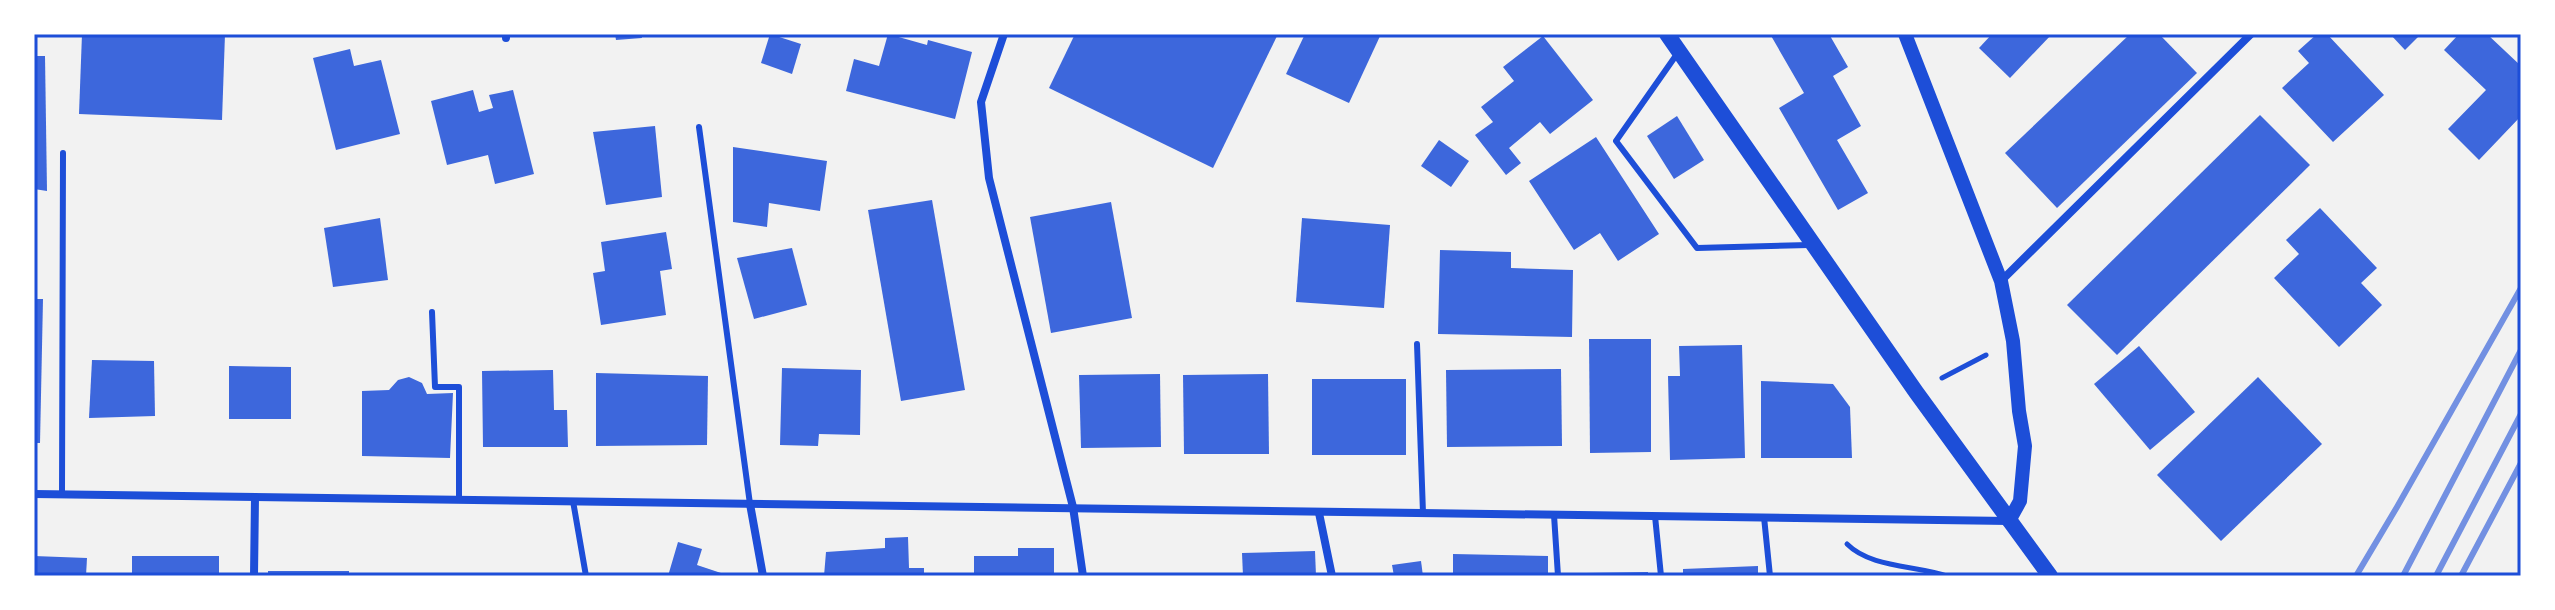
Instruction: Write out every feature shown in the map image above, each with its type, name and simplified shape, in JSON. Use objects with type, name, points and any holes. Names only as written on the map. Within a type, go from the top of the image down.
[{"type":"main road","points":[[1667,34],[1916,392],[2050,576]]},
{"type":"street","points":[[1004,34],[981,102],[989,178],[1073,507],[1083,576]]},
{"type":"street","points":[[34,494],[2009,521],[2020,501],[2025,446],[2013,341],[2001,281],[1905,34]]},
{"type":"street","points":[[2001,281],[2251,34]]},
{"type":"street","points":[[254,576],[255,497]]},
{"type":"street","points":[[750,504],[763,576]]},
{"type":"street","points":[[1319,513],[1332,576]]},
{"type":"lane","points":[[1679,51],[1616,141],[1697,248],[1813,245]]},
{"type":"lane","points":[[699,127],[750,504]]},
{"type":"lane","points":[[62,494],[63,153]]},
{"type":"lane","points":[[432,312],[435,387],[459,387],[459,500]]},
{"type":"lane","points":[[1417,344],[1423,513]]},
{"type":"lane","points":[[573,501],[586,576]]},
{"type":"lane","points":[[1554,515],[1558,576]]},
{"type":"lane","points":[[1655,516],[1661,576]]},
{"type":"lane","points":[[1764,517],[1770,576]]},
{"type":"path","points":[[1916,392],[2013,341]]},
{"type":"path","points":[[1821,518],[1859,555],[1947,576]]},
{"type":"building","points":[[82,34],[225,34],[222,120],[79,114]]},
{"type":"building","points":[[615,34],[641,34],[642,38],[616,40]]},
{"type":"building","points":[[770,34],[801,44],[792,74],[761,63]]},
{"type":"building","points":[[888,34],[927,45],[928,40],[972,52],[955,119],[846,91],[854,59],[879,66]]},
{"type":"building","points":[[1075,34],[1278,34],[1213,168],[1049,88]]},
{"type":"building","points":[[1305,34],[1381,34],[1349,103],[1286,74]]},
{"type":"building","points":[[1770,34],[1829,34],[1848,67],[1833,76],[1861,126],[1837,140],[1868,193],[1838,210],[1779,108],[1804,93]]},
{"type":"building","points":[[1992,34],[2052,34],[2010,78],[1979,48]]},
{"type":"building","points":[[2130,34],[2159,34],[2197,73],[2057,208],[2005,153]]},
{"type":"building","points":[[2317,34],[2327,34],[2384,95],[2333,142],[2282,88],[2309,63],[2298,51]]},
{"type":"building","points":[[2390,34],[2421,34],[2405,50]]},
{"type":"building","points":[[2459,34],[2487,34],[2521,66],[2521,116],[2479,160],[2448,129],[2486,90],[2444,50]]},
{"type":"building","points":[[1543,36],[1593,100],[1550,134],[1540,122],[1509,148],[1521,163],[1506,175],[1475,135],[1493,122],[1481,107],[1514,81],[1503,67]]},
{"type":"building","points":[[350,49],[354,66],[381,60],[400,134],[336,150],[313,58]]},
{"type":"building","points":[[34,56],[45,56],[47,191],[34,189]]},
{"type":"building","points":[[473,90],[479,112],[493,108],[489,95],[513,90],[534,174],[495,184],[488,155],[447,165],[431,101]]},
{"type":"building","points":[[2260,115],[2310,165],[2117,355],[2067,305]]},
{"type":"building","points":[[1677,116],[1704,160],[1674,179],[1647,136]]},
{"type":"building","points":[[655,126],[662,197],[606,205],[593,132]]},
{"type":"building","points":[[1596,137],[1659,234],[1618,261],[1600,233],[1574,250],[1529,181]]},
{"type":"building","points":[[1439,140],[1469,161],[1451,187],[1421,166]]},
{"type":"building","points":[[733,147],[827,161],[820,211],[769,203],[767,227],[733,222]]},
{"type":"building","points":[[932,200],[965,390],[901,401],[868,210]]},
{"type":"building","points":[[1111,202],[1132,318],[1051,333],[1030,217]]},
{"type":"building","points":[[2320,208],[2377,268],[2361,283],[2382,305],[2339,347],[2274,278],[2299,254],[2286,240]]},
{"type":"building","points":[[380,218],[388,280],[333,287],[324,228]]},
{"type":"building","points":[[1302,218],[1390,225],[1384,308],[1296,302]]},
{"type":"building","points":[[666,232],[672,269],[660,271],[666,315],[601,325],[593,273],[605,271],[601,242]]},
{"type":"building","points":[[792,248],[807,305],[754,319],[737,258]]},
{"type":"building","points":[[1440,250],[1511,252],[1511,268],[1573,270],[1572,337],[1438,334]]},
{"type":"building","points":[[34,299],[43,299],[40,443],[34,443]]},
{"type":"building","points":[[1589,339],[1651,339],[1651,452],[1590,453]]},
{"type":"building","points":[[1742,345],[1745,458],[1670,460],[1668,376],[1680,376],[1679,346]]},
{"type":"building","points":[[2139,346],[2195,412],[2150,450],[2094,384]]},
{"type":"building","points":[[92,360],[154,361],[155,416],[89,418]]},
{"type":"building","points":[[229,366],[291,367],[291,419],[229,419]]},
{"type":"building","points":[[782,368],[861,370],[860,435],[819,434],[818,446],[780,445]]},
{"type":"building","points":[[1561,369],[1562,446],[1447,447],[1446,370]]},
{"type":"building","points":[[553,370],[554,410],[567,410],[568,447],[483,447],[482,371]]},
{"type":"building","points":[[596,373],[708,376],[707,445],[596,446]]},
{"type":"building","points":[[1160,374],[1161,447],[1081,448],[1079,375]]},
{"type":"building","points":[[1268,374],[1269,454],[1184,454],[1183,375]]},
{"type":"building","points":[[409,377],[422,383],[427,394],[453,393],[450,458],[362,456],[362,391],[389,390],[398,380]]},
{"type":"building","points":[[2258,377],[2322,444],[2221,541],[2157,475]]},
{"type":"building","points":[[1312,379],[1406,379],[1406,455],[1312,455]]},
{"type":"building","points":[[1761,381],[1833,384],[1850,407],[1852,458],[1761,458]]},
{"type":"building","points":[[908,537],[909,568],[924,568],[924,576],[824,576],[826,552],[885,548],[885,538]]},
{"type":"building","points":[[678,542],[702,549],[697,565],[730,576],[668,576]]},
{"type":"building","points":[[1018,548],[1054,548],[1054,576],[974,576],[974,556],[1018,556]]},
{"type":"building","points":[[1315,551],[1316,576],[1243,576],[1242,553]]},
{"type":"building","points":[[1453,554],[1548,556],[1548,576],[1453,576]]},
{"type":"building","points":[[34,556],[87,558],[86,576],[34,576]]},
{"type":"building","points":[[132,556],[219,556],[219,576],[132,576]]},
{"type":"building","points":[[1421,561],[1423,576],[1394,576],[1392,565]]},
{"type":"building","points":[[1758,566],[1758,576],[1683,576],[1683,569]]},
{"type":"building","points":[[268,571],[349,571],[349,576],[268,576]]},
{"type":"building","points":[[1648,572],[1648,576],[1586,576],[1586,573]]},
{"type":"railway","points":[[2356,576],[2521,288]]},
{"type":"railway","points":[[2403,576],[2521,350]]},
{"type":"railway","points":[[2436,576],[2521,414]]},
{"type":"railway","points":[[2461,576],[2521,463]]}]
